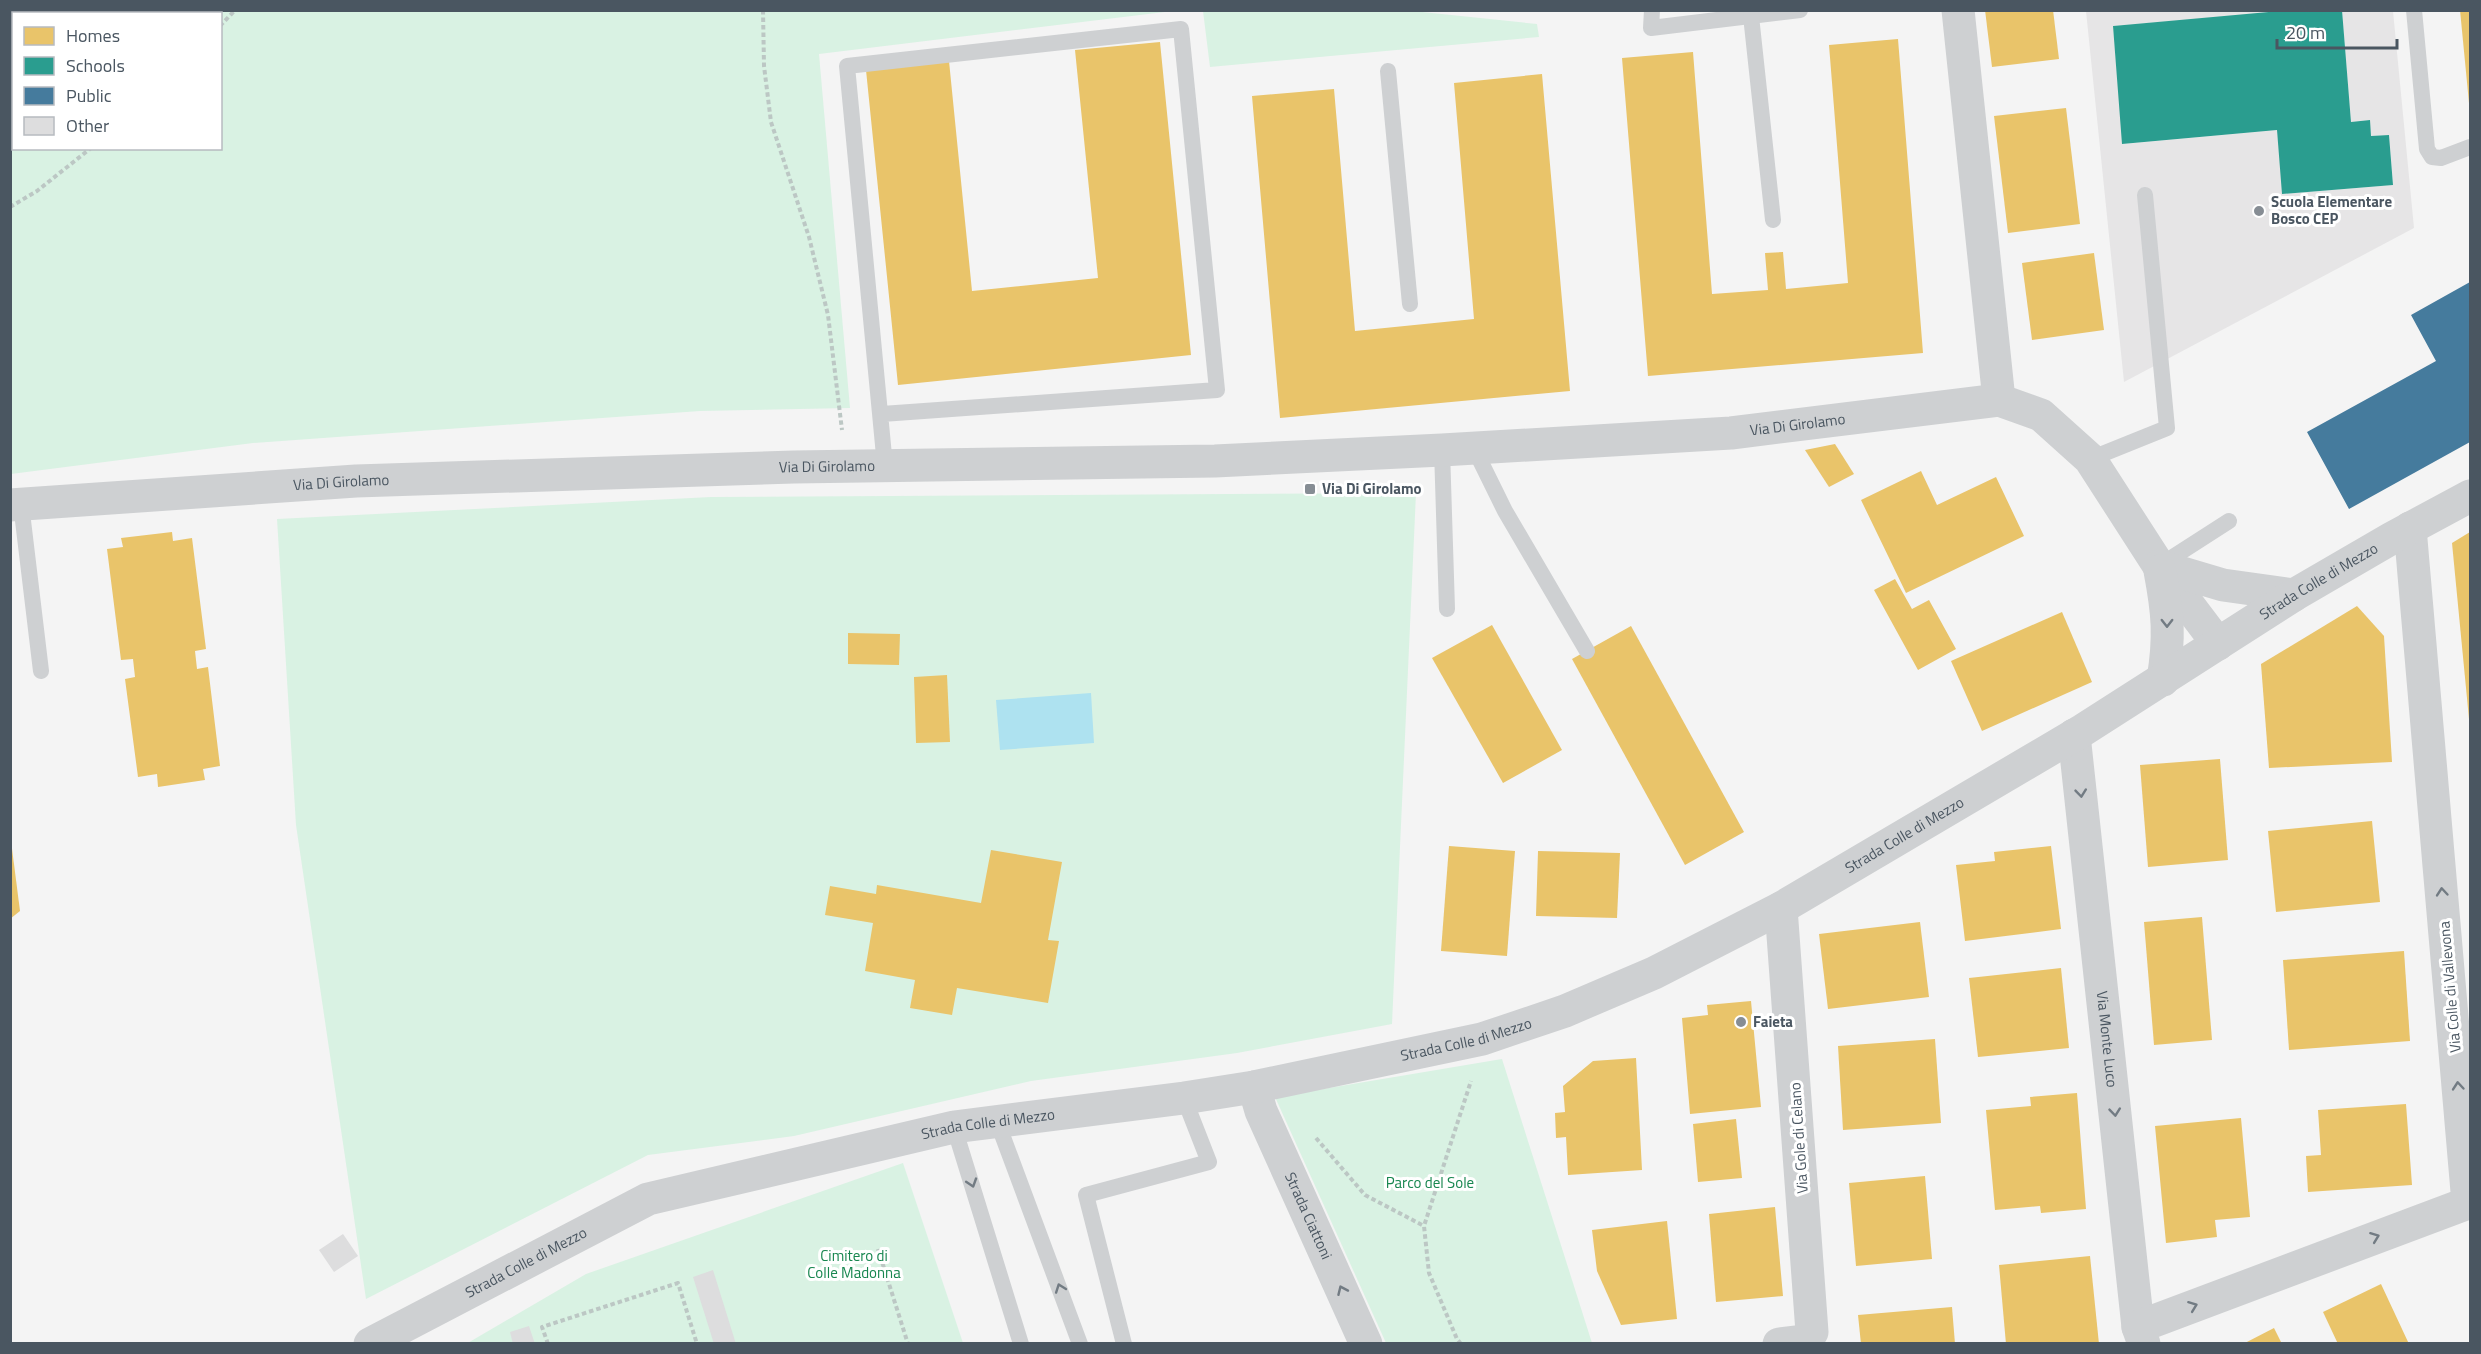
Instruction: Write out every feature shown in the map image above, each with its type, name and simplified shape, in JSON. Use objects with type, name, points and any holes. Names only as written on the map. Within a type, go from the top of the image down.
[{"type":"street","points":[[1958,10],[1999,400]]},
{"type":"street","name":"Via Di Girolamo","points":[[16,504],[356,481],[846,466],[1215,461],[1442,450],[1731,433],[1999,400],[2041,415],[2090,459],[2159,566],[2218,644]]},
{"type":"street","name":"Strada Colle di Mezzo","points":[[370,1344],[648,1199],[954,1127],[1184,1098],[1254,1086],[1482,1039],[1565,1011],[1654,973],[1781,908],[2074,735],[2294,595],[2470,496]]},
{"type":"street","name":"Via Colle di Vallevona","points":[[2141,1335],[2468,1203],[2410,528]]},
{"type":"street","name":"Via Di Girolamo","points":[[2159,566],[2168,613],[2168,642],[2163,680]]},
{"type":"street","points":[[2159,566],[2223,585],[2294,595]]},
{"type":"street","name":"Via Monte Luco","points":[[2074,735],[2141,1335]]},
{"type":"street","name":"Via Gole di Celano","points":[[1779,1344],[1803,1341],[1812,1332],[1781,908]]},
{"type":"street","name":"Strada Ciattoni","points":[[1254,1086],[1261,1111],[1366,1344]]},
{"type":"lane","points":[[1652,10],[1651,28],[1800,10]]},
{"type":"lane","points":[[2414,10],[2427,149],[2432,157],[2442,158],[2470,147]]},
{"type":"lane","points":[[1751,16],[1773,220]]},
{"type":"lane","points":[[882,414],[1217,390],[1181,29],[846,66],[882,414],[885,466]]},
{"type":"lane","points":[[1388,70],[1410,304]]},
{"type":"lane","points":[[2090,459],[2166,428],[2145,195]]},
{"type":"lane","points":[[1474,448],[1505,511],[1587,651]]},
{"type":"lane","points":[[1442,450],[1447,609]]},
{"type":"lane","points":[[16,504],[41,671]]},
{"type":"lane","points":[[2159,566],[2229,521]]},
{"type":"lane","points":[[1125,1344],[1086,1194],[1209,1162],[1184,1098]]},
{"type":"lane","points":[[997,1121],[1080,1344]]},
{"type":"lane","points":[[954,1127],[1021,1344]]},
{"type":"path","points":[[222,24],[235,10]]},
{"type":"path","points":[[763,10],[764,66],[771,122],[810,237],[828,315],[838,382],[846,466]]},
{"type":"path","points":[[10,207],[37,191],[88,150]]},
{"type":"path","points":[[1461,1344],[1430,1273],[1424,1226],[1477,1063],[1482,1039]]},
{"type":"path","points":[[1314,1135],[1365,1194],[1424,1226]]},
{"type":"path","points":[[878,1249],[908,1344]]},
{"type":"path","points":[[548,1344],[542,1327],[678,1283],[697,1344]]},
{"type":"shaded area","name":"Scuola Elementare Bosco CEP","points":[[2086,11],[2292,11],[2113,26],[2123,144],[2277,130],[2283,194],[2393,185],[2389,135],[2371,136],[2369,120],[2351,122],[2342,11],[2393,11],[2414,228],[2124,382]]},
{"type":"green space","points":[[11,10],[1173,11],[819,54],[850,408],[700,411],[253,443],[11,474]]},
{"type":"green space","points":[[1403,10],[1537,24],[1539,37],[1210,67],[1203,11]]},
{"type":"green space","points":[[1416,493],[1392,1024],[1237,1053],[1031,1081],[794,1136],[648,1155],[366,1299],[296,825],[277,519],[711,497]]},
{"type":"green space","name":"Parco del Sole","points":[[1502,1059],[1592,1343],[1386,1343],[1275,1097]]},
{"type":"green space","name":"Cimitero di Colle Madonna","points":[[903,1163],[963,1343],[466,1344],[586,1274]]},
{"type":"water","points":[[1091,693],[1094,743],[1000,750],[996,700]]},
{"type":"building: Homes","points":[[1985,10],[2053,10],[2059,59],[1992,67]]},
{"type":"building: Homes","points":[[2460,10],[2470,10],[2470,103],[2469,103]]},
{"type":"building: Homes","points":[[1898,39],[1923,353],[1648,376],[1622,58],[1693,52],[1712,294],[1768,290],[1765,253],[1783,252],[1786,289],[1848,283],[1829,45]]},
{"type":"building: Homes","points":[[1160,42],[1191,355],[898,385],[866,70],[949,61],[972,291],[1098,278],[1075,50]]},
{"type":"building: Homes","points":[[1542,74],[1570,391],[1280,418],[1252,96],[1334,89],[1355,331],[1474,319],[1454,83]]},
{"type":"building: Homes","points":[[2066,108],[2080,224],[2008,233],[1994,116]]},
{"type":"building: Homes","points":[[2094,253],[2104,330],[2032,340],[2022,263]]},
{"type":"building: Homes","points":[[1835,444],[1854,474],[1829,487],[1805,450]]},
{"type":"building: Homes","points":[[1921,471],[1937,505],[1996,477],[2024,536],[1906,593],[1861,500]]},
{"type":"building: Homes","points":[[172,532],[173,541],[192,538],[206,649],[195,651],[197,669],[208,667],[220,766],[203,769],[205,780],[158,787],[157,774],[138,777],[125,679],[135,677],[133,659],[121,660],[107,549],[123,547],[121,538]]},
{"type":"building: Homes","points":[[2470,532],[2470,719],[2469,719],[2452,543]]},
{"type":"building: Homes","points":[[1895,579],[1912,609],[1929,600],[1956,649],[1918,670],[1874,590]]},
{"type":"building: Homes","points":[[2357,606],[2384,636],[2392,762],[2269,768],[2261,664]]},
{"type":"building: Homes","points":[[2062,612],[2092,682],[1982,731],[1951,661]]},
{"type":"building: Homes","points":[[1492,625],[1562,750],[1503,783],[1432,658]]},
{"type":"building: Homes","points":[[1631,626],[1744,832],[1685,865],[1572,659]]},
{"type":"building: Homes","points":[[848,633],[900,634],[899,665],[848,664]]},
{"type":"building: Homes","points":[[947,675],[950,742],[916,743],[914,677]]},
{"type":"building: Homes","points":[[2220,759],[2228,860],[2148,867],[2140,765]]},
{"type":"building: Homes","points":[[2372,821],[2380,902],[2276,912],[2268,831]]},
{"type":"building: Homes","points":[[10,833],[20,911],[10,919]]},
{"type":"building: Homes","points":[[1449,846],[1515,851],[1507,956],[1441,951]]},
{"type":"building: Homes","points":[[2051,846],[2061,929],[1965,941],[1956,865],[1995,861],[1994,852]]},
{"type":"building: Homes","points":[[991,850],[1062,862],[1048,940],[1059,941],[1048,1003],[957,988],[952,1015],[910,1008],[915,980],[865,971],[873,923],[825,915],[830,886],[876,894],[877,885],[981,903]]},
{"type":"building: Homes","points":[[1538,851],[1620,853],[1617,918],[1536,916]]},
{"type":"building: Homes","points":[[2202,917],[2212,1040],[2154,1045],[2144,922]]},
{"type":"building: Homes","points":[[1920,922],[1929,997],[1828,1009],[1819,934]]},
{"type":"building: Homes","points":[[2404,951],[2410,1041],[2289,1050],[2283,960]]},
{"type":"building: Homes","points":[[2061,968],[2069,1048],[1978,1057],[1969,978]]},
{"type":"building: Homes","points":[[1751,1001],[1761,1107],[1690,1114],[1682,1018],[1708,1015],[1707,1005]]},
{"type":"building: Homes","points":[[1935,1039],[1941,1123],[1843,1130],[1838,1046]]},
{"type":"building: Homes","points":[[1636,1058],[1642,1170],[1568,1175],[1566,1137],[1556,1138],[1555,1113],[1565,1112],[1563,1086],[1593,1061]]},
{"type":"building: Homes","points":[[2077,1093],[2086,1209],[2041,1213],[2040,1206],[1995,1210],[1986,1110],[2031,1106],[2030,1097]]},
{"type":"building: Homes","points":[[2406,1104],[2412,1185],[2308,1192],[2306,1156],[2321,1155],[2318,1110]]},
{"type":"building: Homes","points":[[2241,1118],[2250,1217],[2215,1220],[2217,1237],[2166,1243],[2155,1126]]},
{"type":"building: Homes","points":[[1736,1119],[1742,1178],[1698,1182],[1693,1124]]},
{"type":"building: Homes","points":[[1925,1176],[1932,1259],[1856,1266],[1849,1183]]},
{"type":"building: Homes","points":[[1775,1207],[1783,1296],[1716,1302],[1709,1214]]},
{"type":"building: Homes","points":[[1667,1221],[1677,1319],[1621,1325],[1597,1271],[1592,1230]]},
{"type":"building: Homes","points":[[2090,1256],[2099,1344],[2006,1344],[1999,1265]]},
{"type":"building: Homes","points":[[2381,1284],[2409,1344],[2338,1344],[2323,1312]]},
{"type":"building: Homes","points":[[1952,1307],[1955,1344],[1861,1344],[1858,1315]]},
{"type":"building: Homes","points":[[2274,1328],[2282,1344],[2243,1344]]},
{"type":"building: Schools","points":[[2292,10],[2342,10],[2351,122],[2370,120],[2371,136],[2389,135],[2393,185],[2282,194],[2277,130],[2122,144],[2113,26]]},
{"type":"building: Public","points":[[2470,282],[2470,442],[2349,509],[2307,432],[2436,361],[2411,315]]},
{"type":"building: Other","points":[[343,1234],[358,1256],[334,1272],[319,1250]]},
{"type":"building: Other","points":[[713,1270],[736,1344],[714,1344],[693,1277]]},
{"type":"building: Other","points":[[529,1326],[535,1344],[513,1344],[510,1332]]},
{"type":"place","name":"Scuola Elementare Bosco CEP","points":[[2259,211]]},
{"type":"place","name":"Via Di Girolamo","points":[[1310,489]]},
{"type":"place","name":"Faieta","points":[[1741,1022]]}]
